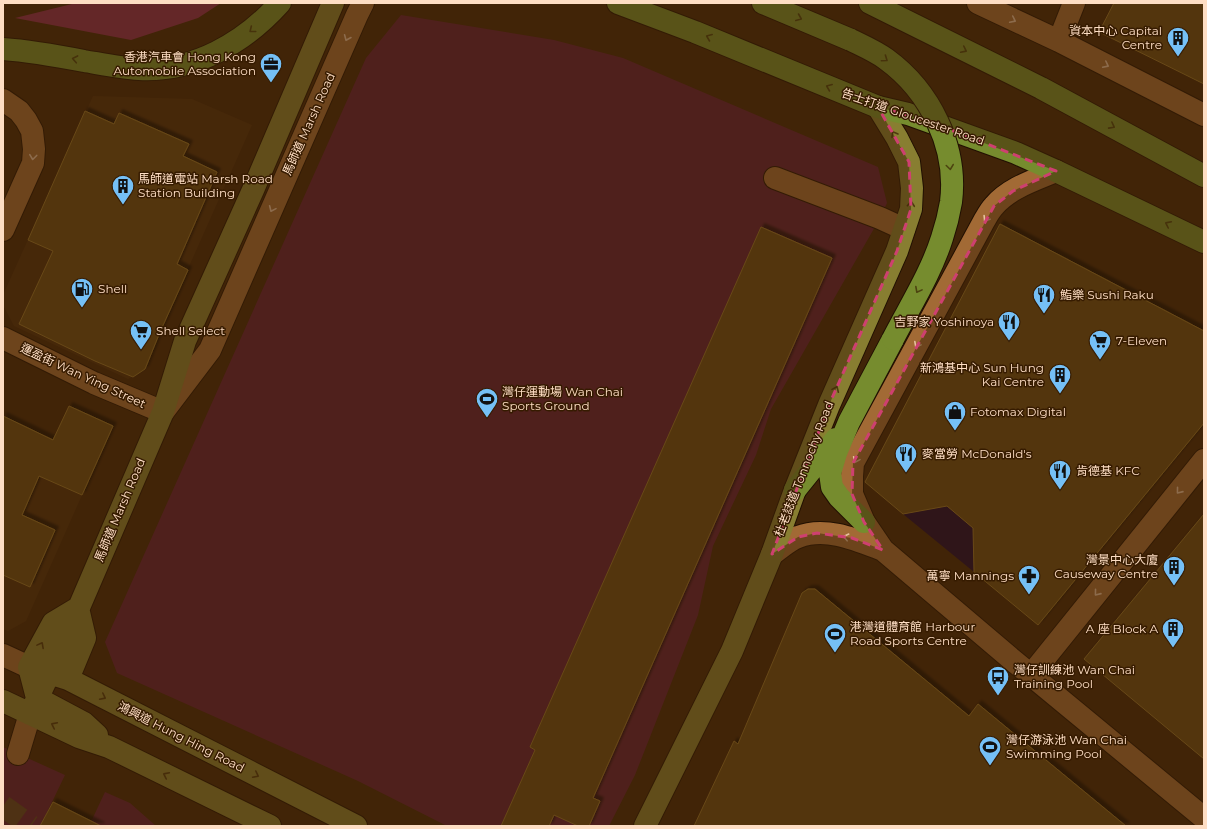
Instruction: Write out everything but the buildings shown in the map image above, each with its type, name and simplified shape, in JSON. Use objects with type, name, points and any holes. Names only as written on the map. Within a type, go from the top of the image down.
[{"type":"highway","points":[[3,49],[139,69],[177,67],[217,53],[239,40],[252,31],[280,3]]},
{"type":"highway","name":"告士打道 Gloucester Road","points":[[618,3],[696,32],[878,107],[908,114],[1016,153],[1204,242]]},
{"type":"highway","points":[[763,3],[870,49],[886,59],[900,71],[914,85],[937,118],[944,137],[951,170],[951,201],[948,219],[935,258],[849,422],[836,453],[830,473],[832,487],[839,497],[864,522]]},
{"type":"highway","points":[[870,3],[1041,88],[1204,176]]},
{"type":"highway","points":[[795,490],[849,422]]},
{"type":"main road","name":"馬師道 Marsh Road","points":[[78,608],[162,412],[185,341],[333,3]]},
{"type":"main road","name":"杜老誌道 Tonnochy Road","points":[[645,826],[732,651],[772,554],[795,490],[829,405],[896,251],[911,209],[912,188],[909,162],[897,138],[878,107]]},
{"type":"main road","points":[[34,706],[49,673],[53,623],[78,608],[85,638],[49,673]]},
{"type":"main road","name":"鴻興道 Hung Hing Road","points":[[49,673],[356,826]]},
{"type":"main road","points":[[3,701],[34,706],[79,737],[109,747],[270,826]]},
{"type":"street","name":"馬師道 Marsh Road","points":[[162,412],[210,350],[363,3]]},
{"type":"street","points":[[978,3],[1059,41],[1204,115]]},
{"type":"street","points":[[1059,41],[1074,3]]},
{"type":"street","points":[[3,100],[19,111],[26,120],[32,131],[34,149],[33,163],[3,230]]},
{"type":"street","points":[[1056,171],[1028,182],[1004,196],[994,206],[975,237],[853,463],[852,494],[864,522],[883,550],[1204,818]]},
{"type":"street","points":[[775,178],[880,218],[904,229]]},
{"type":"street","name":"運盈街 Wan Ying Street","points":[[3,338],[94,383],[162,412]]},
{"type":"street","points":[[1031,675],[1204,460]]},
{"type":"street","points":[[772,554],[798,537],[817,533],[834,534],[852,538],[883,550]]},
{"type":"street","name":"鴻興道 Hung Hing Road","points":[[3,655],[49,673]]},
{"type":"street","points":[[18,754],[34,706]]},
{"type":"highlighted area","points":[[878,107],[928,121],[1056,171],[1013,191],[994,206],[853,463],[852,494],[864,522],[883,550],[852,538],[817,533],[798,537],[772,554],[829,405],[897,251],[911,209],[909,162]]},
{"type":"shaded area","points":[[76,3],[221,3],[198,18],[131,40],[15,18]]},
{"type":"shaded area","name":"灣仔運動場 Wan Chai Sports Ground","points":[[401,15],[554,40],[623,58],[878,167],[887,203],[880,218],[771,409],[756,455],[713,546],[698,615],[635,775],[609,826],[447,826],[358,781],[117,673],[105,642],[366,58]]},
{"type":"shaded area","name":"馬師道電站 Marsh Road Station Building","points":[[93,96],[192,99],[252,125],[162,327],[145,369],[128,379],[14,326],[3,305],[3,295]]},
{"type":"shaded area","points":[[3,460],[82,495],[26,621],[8,631],[3,629]]},
{"type":"shaded area","points":[[947,506],[973,528],[974,572],[903,514]]},
{"type":"shaded area","points":[[3,747],[65,775],[42,823],[48,826],[3,826]]},
{"type":"shaded area","points":[[105,792],[130,803],[156,826],[89,826]]},
{"type":"tunnel","points":[[3,806],[31,826]]},
{"type":"place","name":"資本中心 Capital Centre","points":[[1178,58]]},
{"type":"place","name":"香港汽車會 Hong Kong Automobile Association","points":[[271,84]]},
{"type":"place","name":"馬師道電站 Marsh Road Station Building","points":[[123,206]]},
{"type":"place","name":"Shell","points":[[82,308]]},
{"type":"place","name":"鮨樂 Sushi Raku","points":[[1044,314]]},
{"type":"place","name":"吉野家 Yoshinoya","points":[[1009,342]]},
{"type":"place","name":"Shell Select","points":[[141,350]]},
{"type":"place","name":"7-Eleven","points":[[1100,360]]},
{"type":"place","name":"新鴻基中心 Sun Hung Kai Centre","points":[[1060,394]]},
{"type":"place","name":"灣仔運動場 Wan Chai Sports Ground","points":[[487,418]]},
{"type":"place","name":"Fotomax Digital","points":[[955,432]]},
{"type":"place","name":"麥當勞 McDonald's","points":[[906,474]]},
{"type":"place","name":"肯德基 KFC","points":[[1060,490]]},
{"type":"place","name":"灣景中心大廈 Causeway Centre","points":[[1174,586]]},
{"type":"place","name":"萬寧 Mannings","points":[[1029,596]]},
{"type":"place","name":"A 座 Block A","points":[[1173,648]]},
{"type":"place","name":"港灣道體育館 Harbour Road Sports Centre","points":[[835,654]]},
{"type":"place","name":"灣仔訓練池 Wan Chai Training Pool","points":[[998,696]]},
{"type":"place","name":"灣仔游泳池 Wan Chai Swimming Pool","points":[[990,766]]}]
